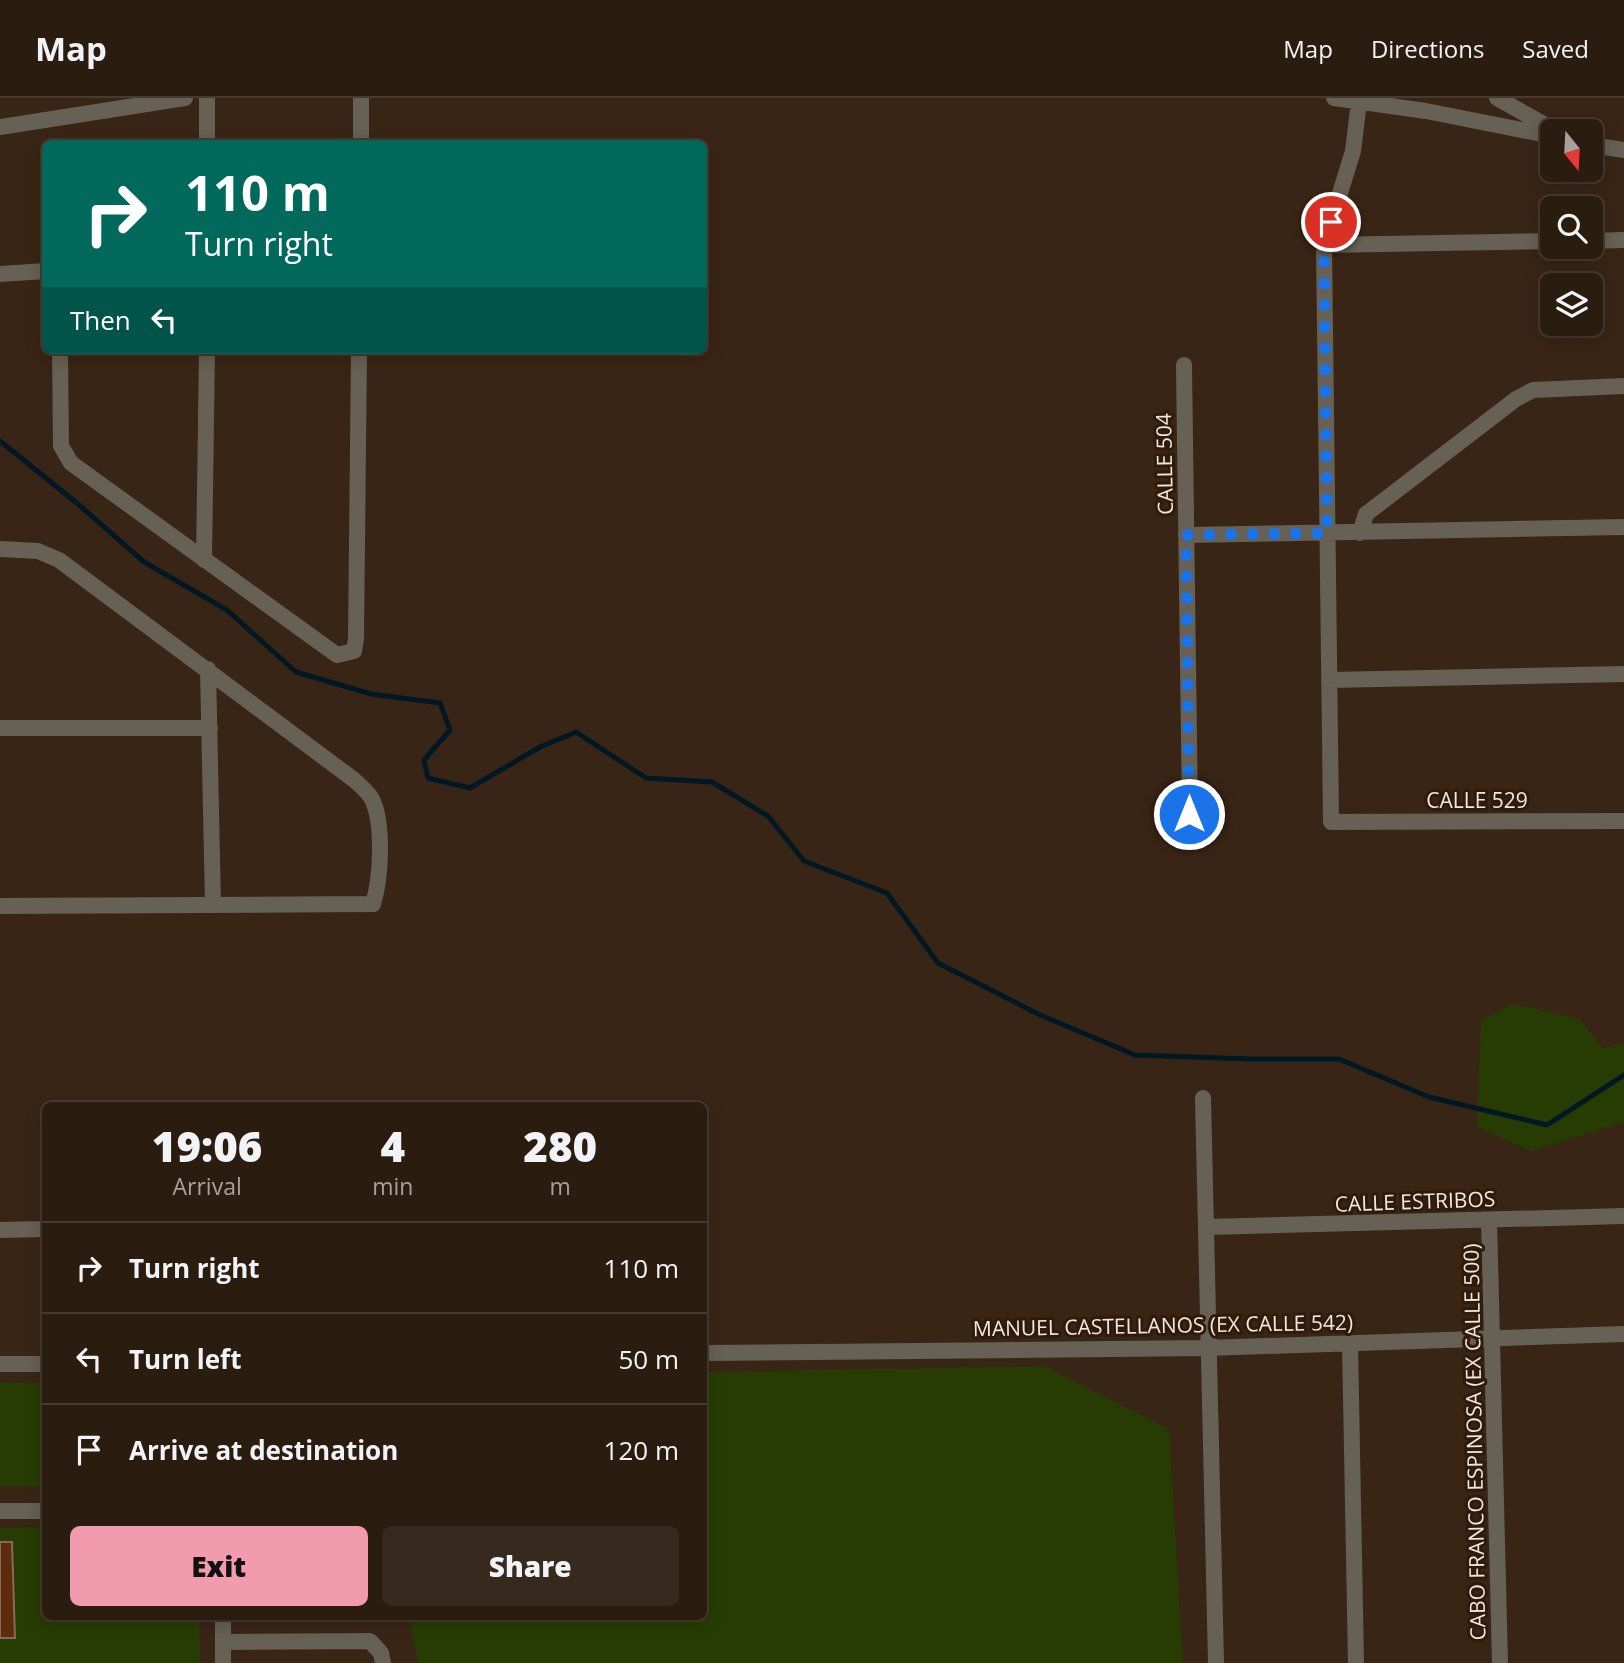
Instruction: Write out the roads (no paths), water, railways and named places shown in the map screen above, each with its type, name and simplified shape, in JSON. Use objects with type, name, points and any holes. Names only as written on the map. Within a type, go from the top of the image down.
[{"type":"street","points":[[0,127],[185,98]]},
{"type":"street","points":[[207,98],[207,140]]},
{"type":"street","points":[[361,98],[361,140]]},
{"type":"street","points":[[1334,98],[1359,102],[1404,103],[1540,133]]},
{"type":"street","points":[[1497,98],[1540,122]]},
{"type":"street","points":[[1359,102],[1353,151],[1324,245],[1329,680],[1624,674]]},
{"type":"street","points":[[1603,147],[1624,150]]},
{"type":"street","points":[[1603,241],[1624,240]]},
{"type":"street","points":[[1324,245],[1540,241]]},
{"type":"street","points":[[0,274],[42,271]]},
{"type":"street","points":[[60,354],[61,446],[71,463],[337,655],[354,651],[356,639],[359,354]]},
{"type":"street","points":[[204,560],[207,354]]},
{"type":"street","name":"CALLE 504","points":[[1184,365],[1189,814]]},
{"type":"street","points":[[1360,533],[1366,514],[1516,399],[1533,390],[1624,386]]},
{"type":"street","points":[[1186,535],[1624,527]]},
{"type":"street","points":[[0,549],[38,551],[58,560],[354,779],[371,797],[378,817],[379,886],[373,904],[0,906]]},
{"type":"street","points":[[208,669],[214,905]]},
{"type":"street","name":"CALLE 529","points":[[1329,680],[1331,822],[1624,821]]},
{"type":"street","points":[[0,728],[210,728]]},
{"type":"street","points":[[1203,1098],[1216,1663]]},
{"type":"street","name":"CALLE ESTRIBOS","points":[[1206,1227],[1624,1216]]},
{"type":"street","name":"CABO FRANCO ESPINOSA (EX CALLE 500)","points":[[1489,1220],[1500,1663]]},
{"type":"street","points":[[0,1230],[42,1229]]},
{"type":"street","name":"MANUEL CASTELLANOS (EX CALLE 542)","points":[[707,1353],[1207,1348],[1624,1334]]},
{"type":"street","points":[[1350,1343],[1356,1663]]},
{"type":"street","points":[[0,1364],[42,1364]]},
{"type":"street","points":[[0,1511],[42,1511]]},
{"type":"street","points":[[223,1620],[223,1663]]},
{"type":"street","points":[[224,1642],[370,1641],[381,1653],[383,1663]]},
{"type":"waterway","points":[[0,441],[144,562],[227,610],[296,672],[371,694],[440,703],[450,730],[424,760],[428,778],[470,788],[540,747],[576,732],[646,778],[712,782],[768,816],[804,861],[887,893],[938,963],[1038,1014],[1135,1055],[1339,1059],[1429,1097],[1547,1125],[1624,1075]]}]
